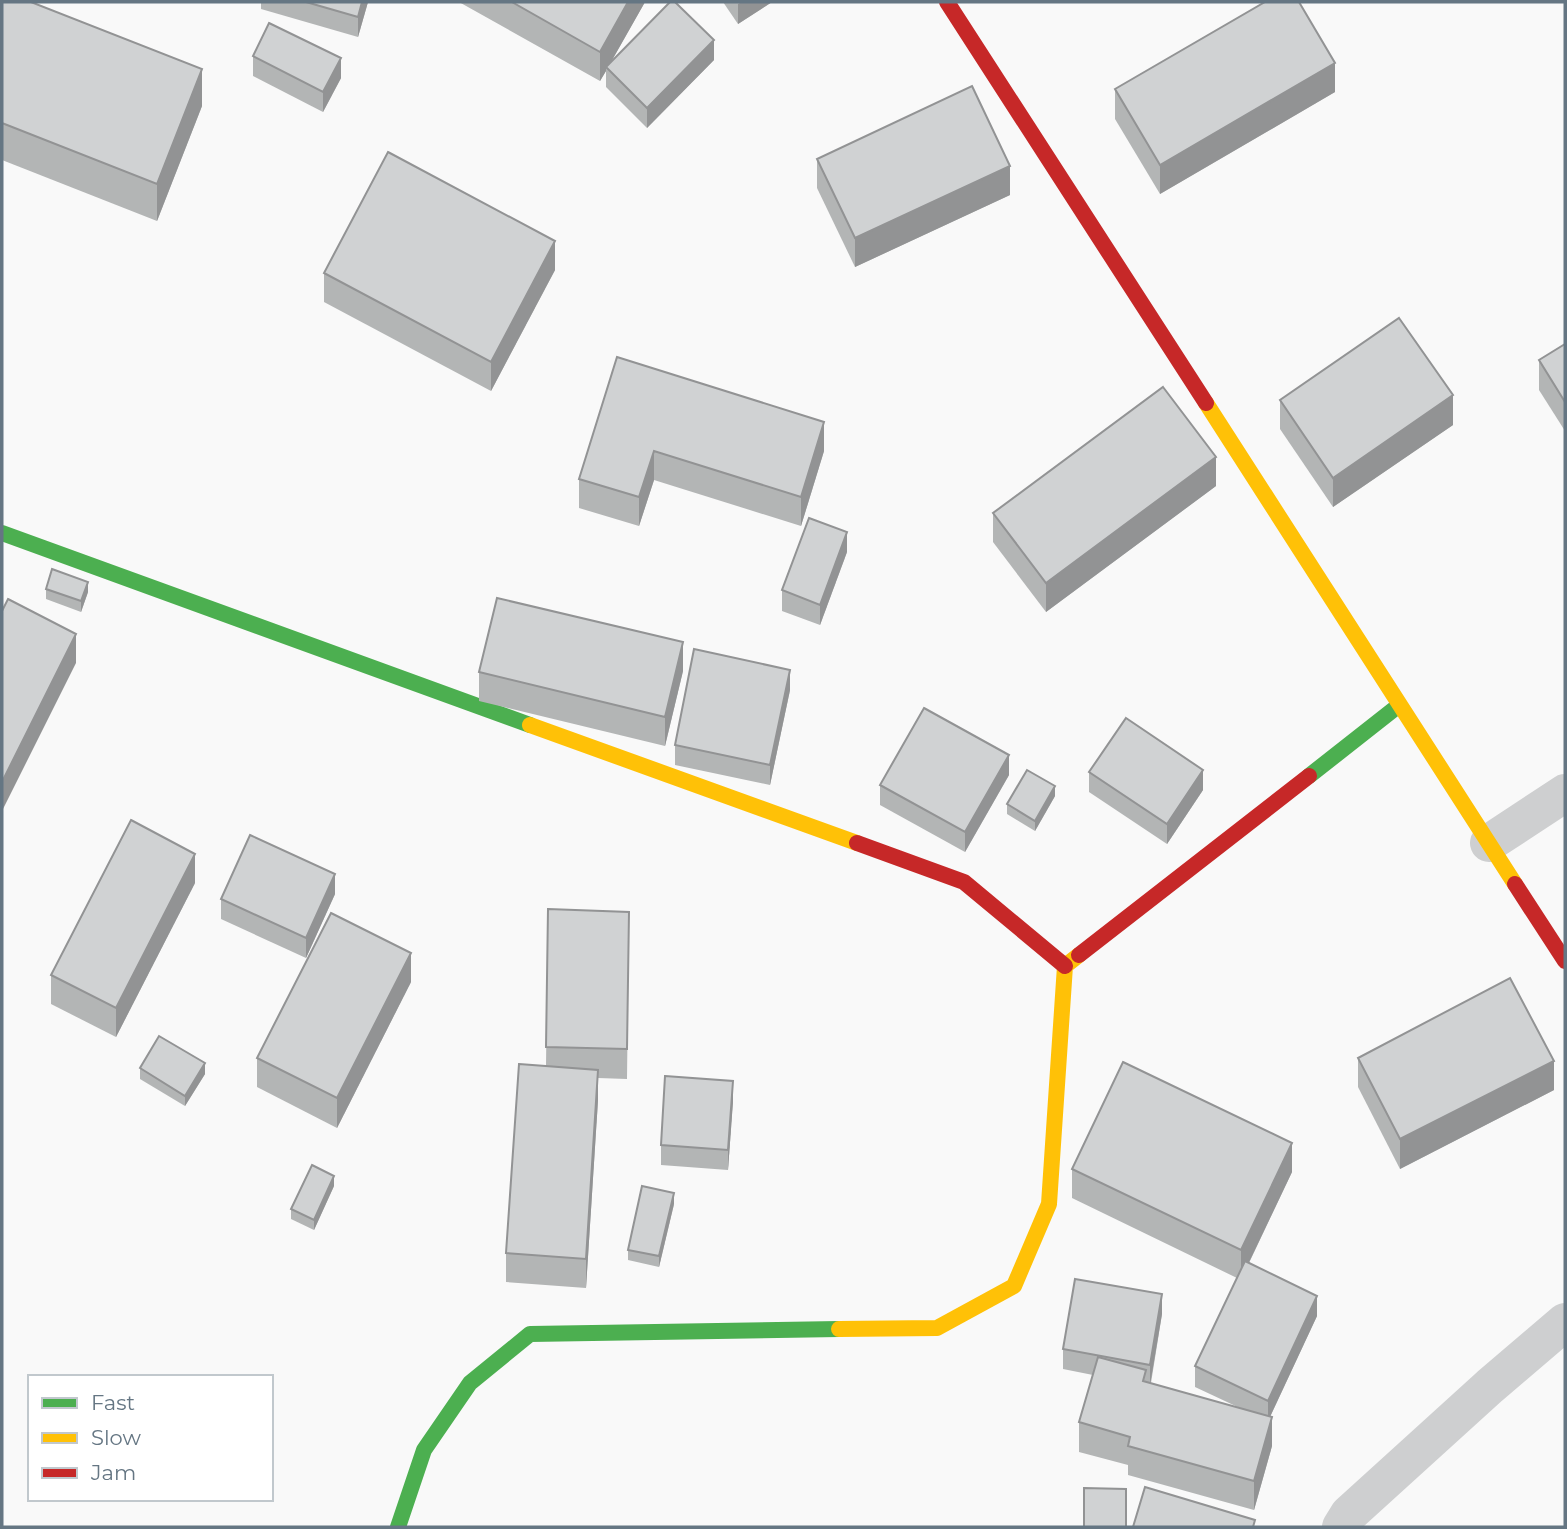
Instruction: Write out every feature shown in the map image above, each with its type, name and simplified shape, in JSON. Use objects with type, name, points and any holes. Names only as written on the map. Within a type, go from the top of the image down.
[{"type":"street","points":[[947,2],[1398,706],[1565,961]]},
{"type":"street","points":[[2,533],[964,882],[1065,966]]},
{"type":"street","points":[[397,1527],[424,1450],[470,1383],[530,1334],[937,1328],[1014,1286],[1049,1204],[1065,966],[1398,706]]},
{"type":"street","points":[[1489,843],[1565,793]]},
{"type":"street","points":[[1341,1527],[1359,1505],[1565,1322]]},
{"type":"building","points":[[2,2],[31,2],[202,69],[157,184],[2,123]]},
{"type":"building","points":[[306,2],[362,2],[358,17]]},
{"type":"building","points":[[512,2],[628,2],[600,52]]},
{"type":"building","points":[[670,2],[675,2],[714,40],[647,108],[606,67]]},
{"type":"building","points":[[1265,2],[1299,2],[1335,63],[1160,165],[1115,89]]},
{"type":"building","points":[[269,23],[341,58],[323,92],[253,56]]},
{"type":"building","points":[[972,86],[1010,166],[855,238],[817,159]]},
{"type":"building","points":[[388,152],[555,241],[491,362],[324,273]]},
{"type":"building","points":[[1399,318],[1453,395],[1333,478],[1280,400]]},
{"type":"building","points":[[1565,344],[1565,402],[1539,360]]},
{"type":"building","points":[[617,357],[824,422],[801,497],[654,451],[639,497],[579,479]]},
{"type":"building","points":[[1163,387],[1216,457],[1046,583],[993,513]]},
{"type":"building","points":[[809,518],[847,532],[820,605],[782,590]]},
{"type":"building","points":[[52,569],[88,582],[81,601],[46,589]]},
{"type":"building","points":[[497,598],[683,642],[665,717],[479,672]]},
{"type":"building","points":[[8,599],[76,634],[2,782],[2,611]]},
{"type":"building","points":[[694,649],[790,670],[770,765],[675,745]]},
{"type":"building","points":[[924,708],[1009,755],[965,832],[880,785]]},
{"type":"building","points":[[1126,718],[1203,770],[1167,824],[1089,772]]},
{"type":"building","points":[[1027,770],[1055,786],[1035,821],[1007,804]]},
{"type":"building","points":[[131,820],[195,854],[116,1008],[51,975]]},
{"type":"building","points":[[250,835],[335,874],[306,938],[221,899]]},
{"type":"building","points":[[548,909],[629,912],[627,1049],[546,1047]]},
{"type":"building","points":[[331,913],[411,953],[337,1098],[257,1058]]},
{"type":"building","points":[[1510,978],[1554,1061],[1400,1139],[1358,1058]]},
{"type":"building","points":[[159,1036],[205,1063],[185,1096],[140,1068]]},
{"type":"building","points":[[1123,1062],[1292,1143],[1241,1250],[1072,1169]]},
{"type":"building","points":[[519,1064],[598,1070],[586,1259],[506,1253]]},
{"type":"building","points":[[665,1076],[733,1081],[728,1150],[661,1145]]},
{"type":"building","points":[[312,1165],[334,1176],[314,1220],[291,1209]]},
{"type":"building","points":[[642,1186],[674,1193],[659,1256],[628,1250]]},
{"type":"building","points":[[1245,1261],[1317,1296],[1268,1401],[1195,1366]]},
{"type":"building","points":[[1075,1279],[1162,1294],[1150,1365],[1063,1349]]},
{"type":"building","points":[[1098,1357],[1146,1370],[1143,1381],[1272,1417],[1254,1481],[1128,1446],[1130,1437],[1079,1422]]},
{"type":"building","points":[[1145,1487],[1255,1520],[1253,1527],[1133,1527]]},
{"type":"building","points":[[1084,1488],[1126,1489],[1126,1527],[1084,1527]]},
{"type":"traffic: fast","points":[[2,533],[530,725]]},
{"type":"traffic: fast","points":[[1309,776],[1398,706]]},
{"type":"traffic: fast","points":[[398,1527],[424,1450],[470,1383],[530,1334],[839,1329]]},
{"type":"traffic: slow","points":[[1206,403],[1515,884]]},
{"type":"traffic: slow","points":[[530,725],[857,843]]},
{"type":"traffic: slow","points":[[839,1329],[937,1328],[1014,1286],[1049,1204],[1065,966],[1079,955]]},
{"type":"traffic: jam","points":[[947,2],[1206,403]]},
{"type":"traffic: jam","points":[[1079,955],[1309,776]]},
{"type":"traffic: jam","points":[[857,843],[964,882],[1065,966]]},
{"type":"traffic: jam","points":[[1515,884],[1565,961]]}]
